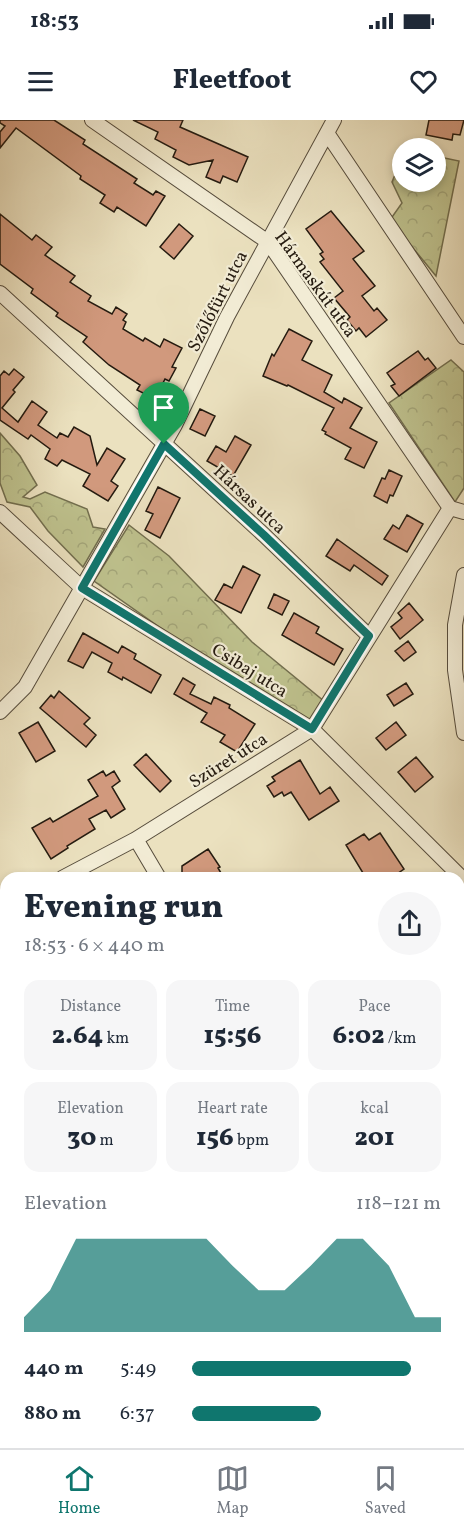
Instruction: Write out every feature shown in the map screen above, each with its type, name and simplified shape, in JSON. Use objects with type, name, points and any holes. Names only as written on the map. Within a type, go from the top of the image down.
[{"type":"street","name":"Hármaskút utca","points":[[92,120],[268,242],[450,508]]},
{"type":"street","name":"Szőlőfürt utca","points":[[0,712],[25,687],[164,444],[227,317],[334,120]]},
{"type":"street","points":[[327,133],[464,337]]},
{"type":"street","name":"Hársas utca","points":[[0,292],[264,535],[369,636]]},
{"type":"street","points":[[450,508],[464,512]]},
{"type":"street","name":"Szüret utca","points":[[73,872],[136,839],[312,729],[450,508]]},
{"type":"street","name":"Csibaj utca","points":[[0,512],[82,588],[312,729],[456,872]]},
{"type":"street","points":[[464,575],[455,625],[455,670],[464,733]]},
{"type":"street","points":[[136,839],[155,872]]},
{"type":"green space","points":[[446,158],[459,161],[436,276],[390,220],[402,203],[397,192],[446,192]]},
{"type":"green space","points":[[451,360],[464,372],[464,488],[455,502],[389,403]]},
{"type":"green space","points":[[0,433],[20,456],[37,485],[23,497],[30,499],[45,492],[87,509],[93,527],[105,529],[83,567],[48,531],[30,507],[7,502],[0,483]]},
{"type":"green space","points":[[129,525],[169,556],[252,642],[325,702],[319,715],[309,720],[175,638],[94,581]]},
{"type":"building","points":[[0,120],[54,120],[85,140],[83,144],[137,179],[134,183],[153,195],[156,191],[165,196],[146,226],[117,207],[114,212],[100,203],[105,195],[80,179],[81,176],[16,128],[0,148],[0,132],[5,126],[0,123]]},
{"type":"building","points":[[133,120],[183,120],[180,127],[248,157],[237,182],[223,176],[220,183],[206,177],[213,160],[189,165],[173,157],[176,150],[155,139],[158,132]]},
{"type":"building","points":[[429,120],[464,120],[460,135],[453,134],[452,140],[426,135]]},
{"type":"building","points":[[331,211],[364,251],[353,259],[375,286],[362,296],[374,311],[377,308],[387,320],[366,337],[359,328],[356,331],[347,320],[350,317],[334,298],[343,291],[320,262],[324,259],[320,254],[323,252],[306,229]]},
{"type":"building","points":[[0,214],[32,240],[36,235],[52,247],[45,255],[75,276],[70,282],[91,296],[88,301],[112,314],[116,307],[127,314],[123,320],[126,322],[123,329],[143,341],[145,338],[160,347],[164,339],[182,348],[172,367],[176,368],[169,381],[165,379],[155,399],[137,390],[140,385],[109,365],[83,342],[87,337],[56,316],[58,313],[31,293],[33,289],[0,264]]},
{"type":"building","points":[[179,224],[193,236],[174,259],[160,247]]},
{"type":"building","points":[[289,329],[312,341],[302,360],[332,375],[324,392],[342,403],[344,398],[362,408],[350,428],[377,442],[364,468],[345,459],[351,448],[325,434],[326,432],[322,430],[334,408],[288,385],[263,376],[272,354],[274,356]]},
{"type":"building","points":[[418,351],[436,368],[399,396],[391,386],[395,384],[387,373]]},
{"type":"building","points":[[14,369],[24,377],[2,408],[18,422],[32,401],[47,412],[38,425],[57,438],[60,433],[68,437],[74,427],[90,436],[97,465],[107,448],[125,459],[111,481],[118,486],[108,501],[83,486],[90,474],[62,460],[57,466],[45,459],[50,449],[31,435],[28,439],[0,420],[0,376],[4,371],[9,375]]},
{"type":"building","points":[[200,409],[215,416],[205,436],[190,429]]},
{"type":"building","points":[[235,436],[251,445],[233,476],[207,461],[216,446],[226,452]]},
{"type":"building","points":[[389,470],[402,476],[393,496],[390,495],[387,503],[374,496],[382,478],[385,479]]},
{"type":"building","points":[[158,487],[180,498],[160,538],[145,530],[153,514],[146,511]]},
{"type":"building","points":[[407,515],[423,524],[407,552],[384,539],[393,525],[399,529]]},
{"type":"building","points":[[337,539],[388,576],[382,585],[354,565],[350,571],[326,556]]},
{"type":"building","points":[[243,566],[260,575],[241,613],[215,600],[224,584],[232,588]]},
{"type":"building","points":[[274,594],[289,601],[282,615],[268,608]]},
{"type":"building","points":[[409,603],[423,620],[400,639],[391,627],[402,618],[398,613]]},
{"type":"building","points":[[294,613],[319,627],[316,633],[343,649],[334,665],[282,635]]},
{"type":"building","points":[[83,633],[118,653],[122,646],[136,654],[134,659],[161,675],[151,693],[123,677],[122,680],[108,672],[112,663],[92,652],[83,668],[68,661]]},
{"type":"building","points":[[408,641],[416,652],[404,661],[395,651]]},
{"type":"building","points":[[183,678],[195,685],[190,694],[211,704],[214,697],[230,705],[229,708],[255,724],[237,752],[220,742],[225,735],[201,722],[207,713],[174,694]]},
{"type":"building","points":[[406,683],[413,694],[394,706],[387,695]]},
{"type":"building","points":[[59,691],[90,718],[84,724],[96,735],[86,747],[40,708],[51,695],[54,698]]},
{"type":"building","points":[[38,722],[55,751],[36,762],[19,733]]},
{"type":"building","points":[[396,722],[406,735],[386,750],[376,738]]},
{"type":"building","points":[[146,754],[171,781],[160,792],[134,765]]},
{"type":"building","points":[[416,757],[433,777],[415,792],[398,772]]},
{"type":"building","points":[[300,760],[320,794],[330,787],[339,801],[309,820],[291,792],[284,796],[282,792],[274,797],[267,786],[275,781],[272,777]]},
{"type":"building","points":[[103,771],[106,776],[114,771],[120,781],[112,787],[125,809],[111,818],[106,810],[89,819],[95,829],[51,859],[32,828],[50,818],[53,822],[98,796],[88,780]]},
{"type":"building","points":[[380,833],[404,869],[400,872],[362,872],[346,845],[364,834],[369,840]]},
{"type":"building","points":[[208,849],[220,867],[218,868],[220,872],[182,872],[182,866]]},
{"type":"route","points":[[164,444],[264,535],[369,636],[312,729],[82,588],[164,444]]}]
